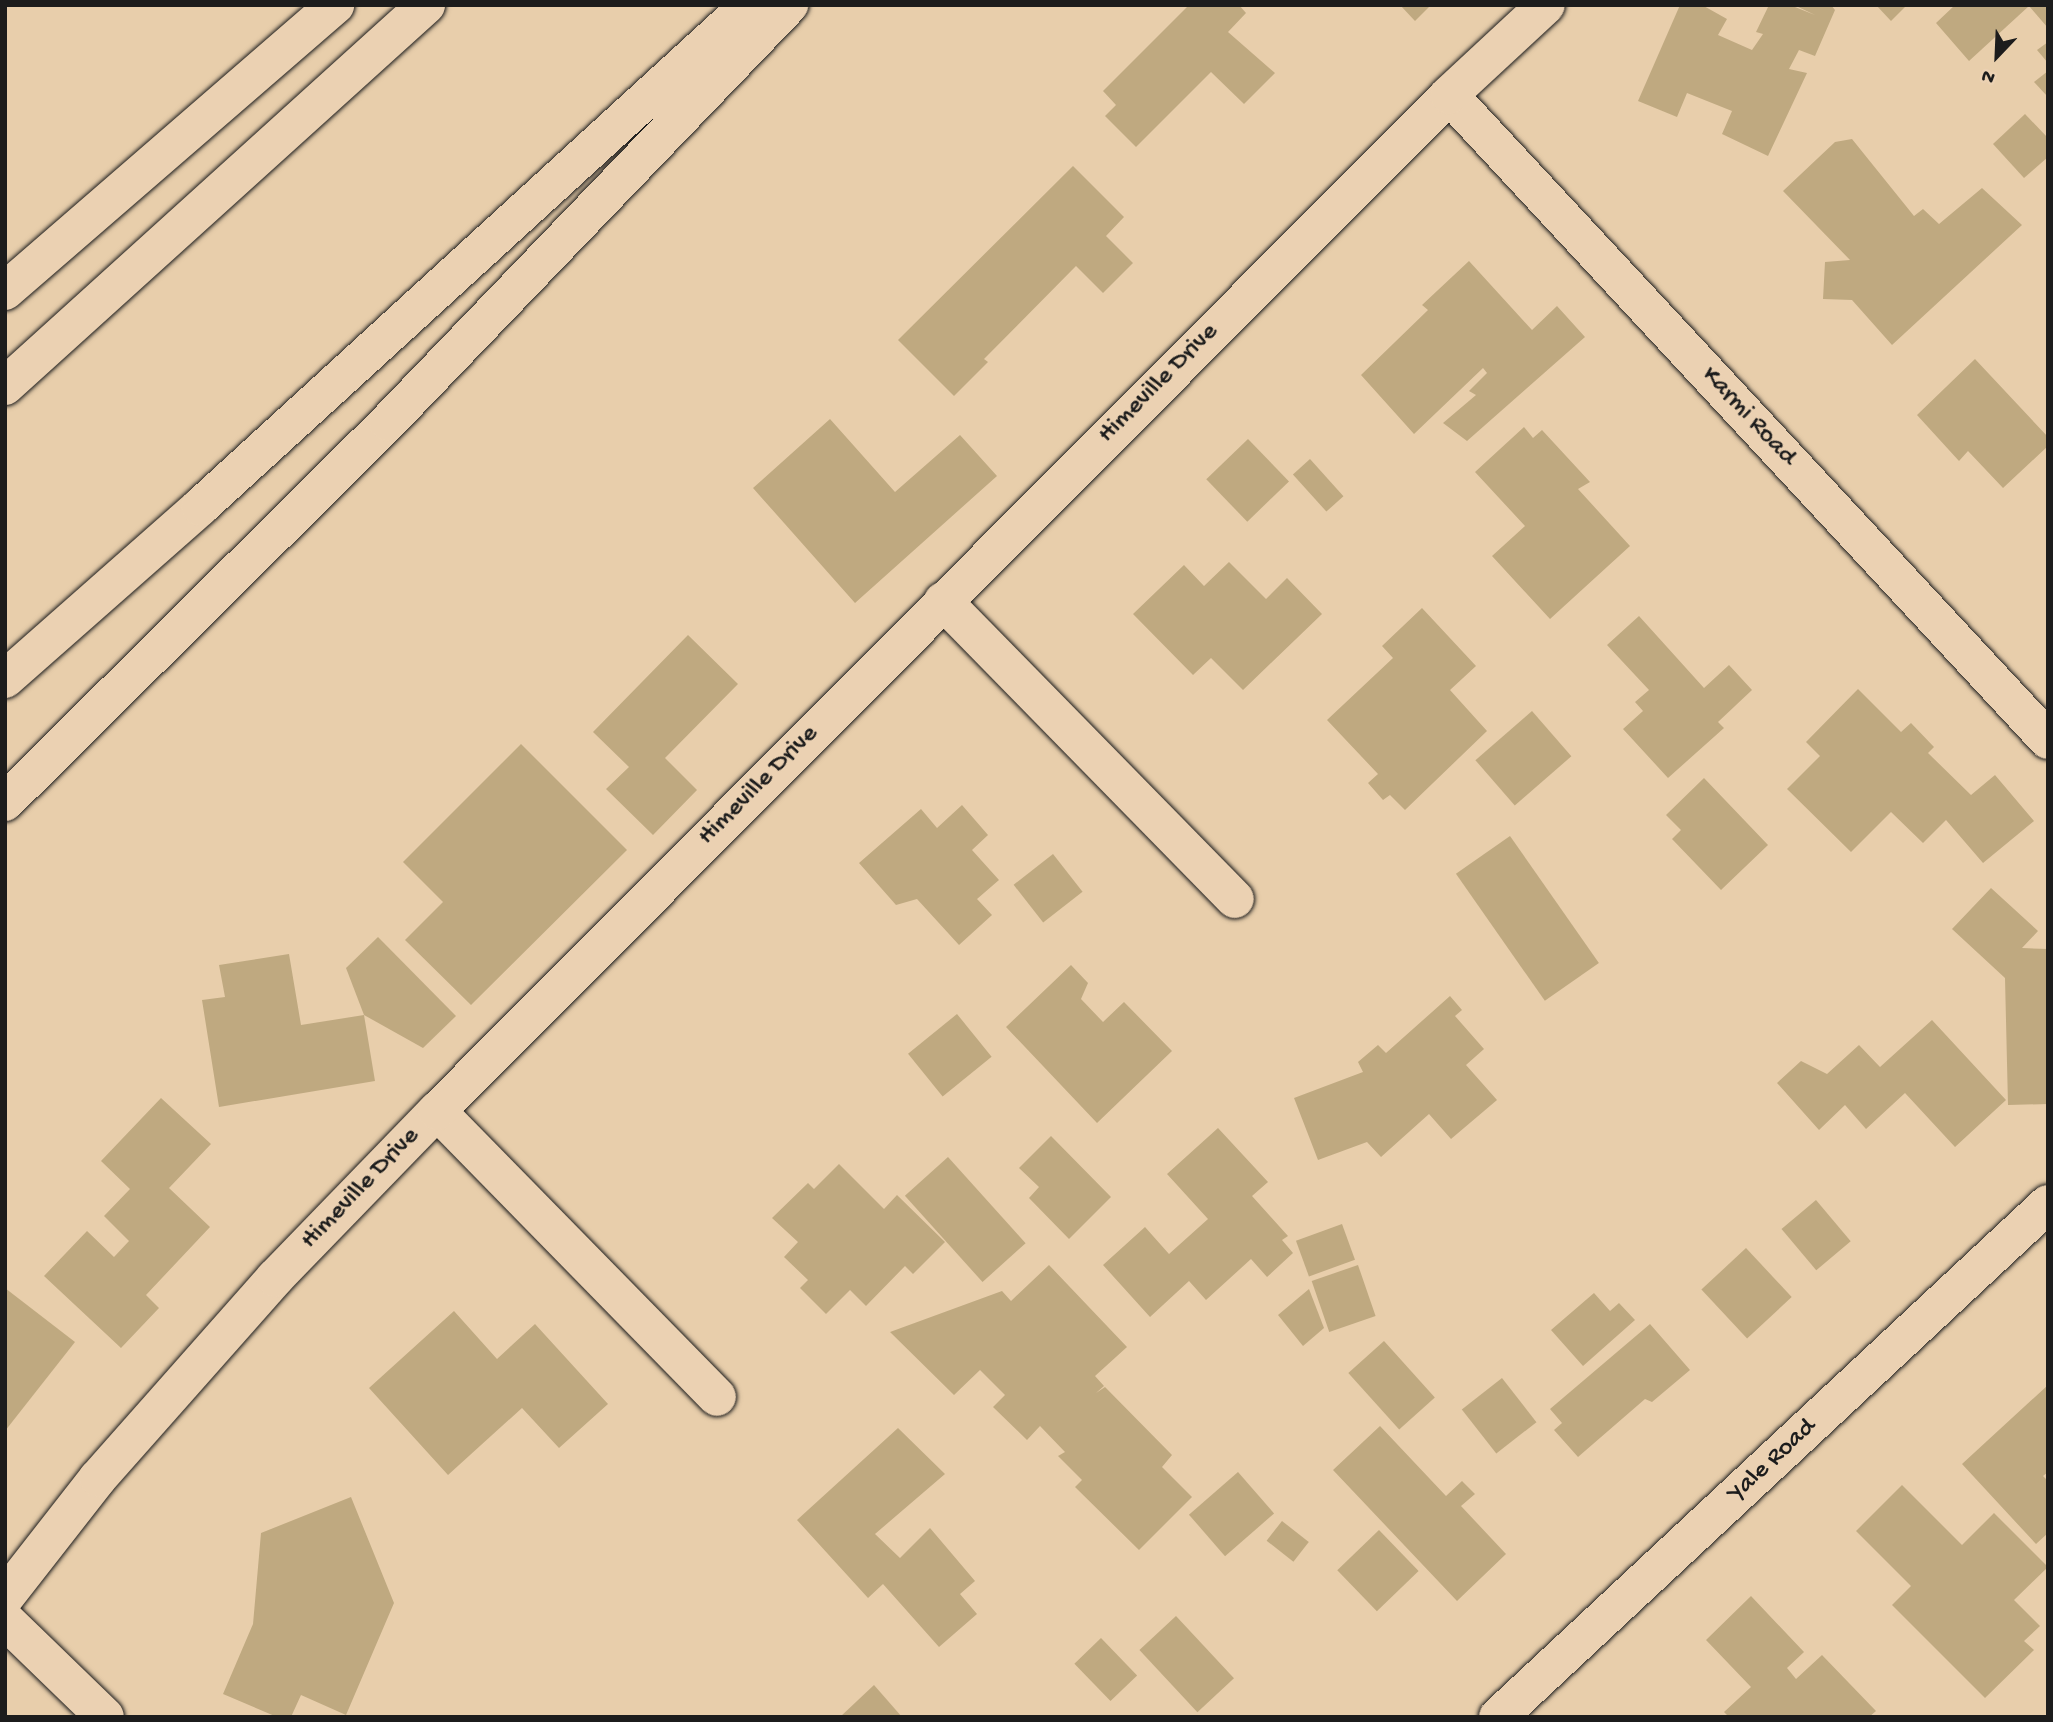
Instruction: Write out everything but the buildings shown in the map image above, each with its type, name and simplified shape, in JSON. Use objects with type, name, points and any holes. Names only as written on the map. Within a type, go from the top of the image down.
[{"type":"main road","points":[[5,291],[335,5]]},
{"type":"main road","points":[[5,386],[426,5]]},
{"type":"main road","points":[[5,679],[200,507],[749,5]]},
{"type":"main road","points":[[5,802],[388,422],[789,5]]},
{"type":"main road","name":"Himeville Drive","points":[[5,1597],[124,1448],[275,1278],[943,601],[1449,95],[1546,5]]},
{"type":"main road","name":"Karmi Road","points":[[1449,95],[2048,740]]},
{"type":"main road","points":[[943,601],[1235,899]]},
{"type":"main road","points":[[437,1111],[717,1397]]},
{"type":"main road","name":"Yale Road","points":[[1498,1717],[2048,1204]]},
{"type":"main road","points":[[5,1620],[105,1717]]}]
